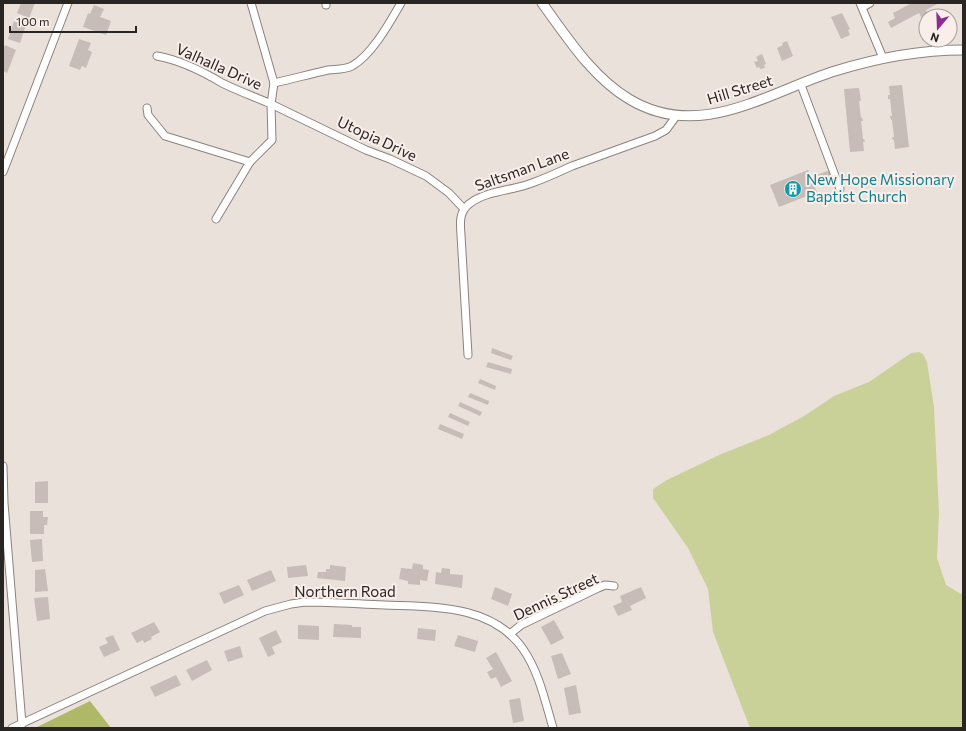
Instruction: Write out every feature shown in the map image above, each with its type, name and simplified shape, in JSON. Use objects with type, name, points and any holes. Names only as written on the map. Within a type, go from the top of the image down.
[{"type":"street","points":[[3,172],[68,3]]},
{"type":"street","name":"Valhalla Drive","points":[[216,219],[250,162],[272,140],[271,104],[274,83],[251,3]]},
{"type":"street","points":[[274,83],[352,66],[365,55],[382,34],[401,3]]},
{"type":"street","name":"Hill Street","points":[[542,3],[588,63],[614,89],[629,99],[644,106],[659,112],[677,115],[708,115],[724,112],[756,102],[834,72],[883,58],[926,52],[963,50]]},
{"type":"street","points":[[870,3],[861,5],[883,58]]},
{"type":"street","name":"Valhalla Drive","points":[[157,56],[180,62],[271,104]]},
{"type":"street","points":[[801,85],[840,189]]},
{"type":"street","name":"Utopia Drive","points":[[271,104],[366,150],[390,159],[426,176],[449,193],[464,210]]},
{"type":"street","points":[[147,108],[148,115],[165,136],[250,162]]},
{"type":"street","name":"Saltsman Lane","points":[[468,355],[460,217],[469,204],[490,194],[533,183],[655,136],[666,130],[677,115]]},
{"type":"street","points":[[3,466],[4,503],[22,724]]},
{"type":"street","name":"Dennis Street","points":[[510,634],[521,625],[598,588],[614,586]]},
{"type":"street","name":"Northern Road","points":[[12,728],[265,611],[291,604],[319,602],[421,606],[449,609],[478,615],[491,620],[510,634],[523,648],[536,673],[553,728]]},
{"type":"green space","points":[[919,352],[923,354],[927,362],[934,407],[939,513],[937,558],[946,585],[963,595],[963,728],[750,728],[713,632],[708,589],[688,548],[653,498],[653,489],[667,480],[719,455],[769,435],[804,416],[834,396],[869,382],[911,353]]},
{"type":"green space","points":[[90,701],[111,728],[35,728]]},
{"type":"building","points":[[21,3],[35,3],[29,18],[17,13]]},
{"type":"building","points":[[912,3],[939,3],[930,8],[918,8],[918,14],[891,28],[888,22],[895,18],[893,13]]},
{"type":"building","points":[[94,5],[104,9],[100,17],[111,21],[106,35],[83,27],[88,13],[90,14]]},
{"type":"building","points":[[842,13],[850,29],[848,30],[850,35],[841,39],[831,17]]},
{"type":"building","points":[[14,21],[26,25],[20,43],[8,39]]},
{"type":"building","points":[[79,39],[91,43],[88,50],[92,52],[86,68],[82,66],[80,70],[69,66]]},
{"type":"building","points":[[787,41],[793,56],[782,61],[777,48],[783,45],[782,43]]},
{"type":"building","points":[[5,45],[16,50],[7,73],[3,71],[3,50]]},
{"type":"building","points":[[762,54],[766,64],[764,65],[765,68],[760,69],[759,67],[757,68],[754,62],[758,61],[756,57]]},
{"type":"building","points":[[902,85],[909,147],[895,149],[894,140],[892,137],[894,137],[892,120],[890,116],[892,116],[890,99],[888,99],[888,95],[890,95],[889,86]]},
{"type":"building","points":[[859,88],[861,118],[862,117],[863,121],[861,121],[863,139],[865,142],[863,142],[864,151],[850,152],[844,89]]},
{"type":"building","name":"New Hope Missionary Baptist Church","points":[[808,170],[811,177],[830,170],[833,178],[814,186],[817,192],[779,207],[770,185]]},
{"type":"building","points":[[492,348],[513,356],[511,360],[491,353]]},
{"type":"building","points":[[488,362],[512,369],[511,374],[486,367]]},
{"type":"building","points":[[480,379],[496,386],[495,390],[478,383]]},
{"type":"building","points":[[470,393],[489,401],[488,405],[468,397]]},
{"type":"building","points":[[460,402],[482,412],[480,416],[458,406]]},
{"type":"building","points":[[450,413],[470,422],[468,426],[448,417]]},
{"type":"building","points":[[440,424],[464,434],[462,439],[438,429]]},
{"type":"building","points":[[48,481],[48,503],[35,503],[35,482]]},
{"type":"building","points":[[30,511],[43,511],[43,517],[48,517],[47,525],[44,525],[44,534],[30,534]]},
{"type":"building","points":[[42,539],[43,561],[32,562],[30,540]]},
{"type":"building","points":[[413,563],[423,565],[423,569],[429,570],[427,581],[420,580],[420,585],[408,584],[408,581],[399,579],[401,568],[412,569]]},
{"type":"building","points":[[306,565],[308,576],[288,578],[287,567]]},
{"type":"building","points":[[330,565],[346,567],[345,581],[317,578],[318,572],[326,572],[326,569],[330,569]]},
{"type":"building","points":[[442,568],[450,569],[450,574],[463,575],[462,588],[435,584],[436,572],[441,573]]},
{"type":"building","points":[[45,569],[48,591],[35,592],[35,570]]},
{"type":"building","points":[[271,570],[276,581],[252,591],[247,580]]},
{"type":"building","points":[[239,585],[244,595],[224,604],[219,593]]},
{"type":"building","points":[[495,587],[512,594],[508,606],[491,599]]},
{"type":"building","points":[[641,587],[646,598],[630,606],[632,610],[618,616],[613,606],[622,602],[620,596]]},
{"type":"building","points":[[48,597],[50,619],[37,621],[34,598]]},
{"type":"building","points":[[554,620],[564,638],[551,645],[541,627]]},
{"type":"building","points":[[154,622],[160,632],[151,637],[152,639],[144,643],[143,640],[137,643],[131,633]]},
{"type":"building","points":[[334,624],[361,627],[361,638],[333,637]]},
{"type":"building","points":[[298,625],[319,626],[319,640],[298,639]]},
{"type":"building","points":[[418,628],[436,630],[435,641],[417,639]]},
{"type":"building","points":[[276,630],[282,642],[272,647],[275,654],[268,657],[259,638]]},
{"type":"building","points":[[113,635],[120,650],[104,657],[99,647],[108,643],[105,638]]},
{"type":"building","points":[[458,635],[478,641],[475,652],[454,646]]},
{"type":"building","points":[[240,646],[243,657],[228,662],[224,651]]},
{"type":"building","points":[[496,652],[512,681],[501,687],[496,677],[491,679],[487,672],[493,669],[486,658]]},
{"type":"building","points":[[562,653],[571,674],[558,679],[551,656]]},
{"type":"building","points":[[207,660],[212,670],[192,681],[186,670]]},
{"type":"building","points":[[176,675],[181,685],[155,697],[150,687]]},
{"type":"building","points":[[576,685],[581,713],[569,715],[564,688]]},
{"type":"building","points":[[520,698],[524,721],[513,723],[509,700]]},
{"type":"place","name":"New Hope Missionary Baptist Church","points":[[793,189]]}]
